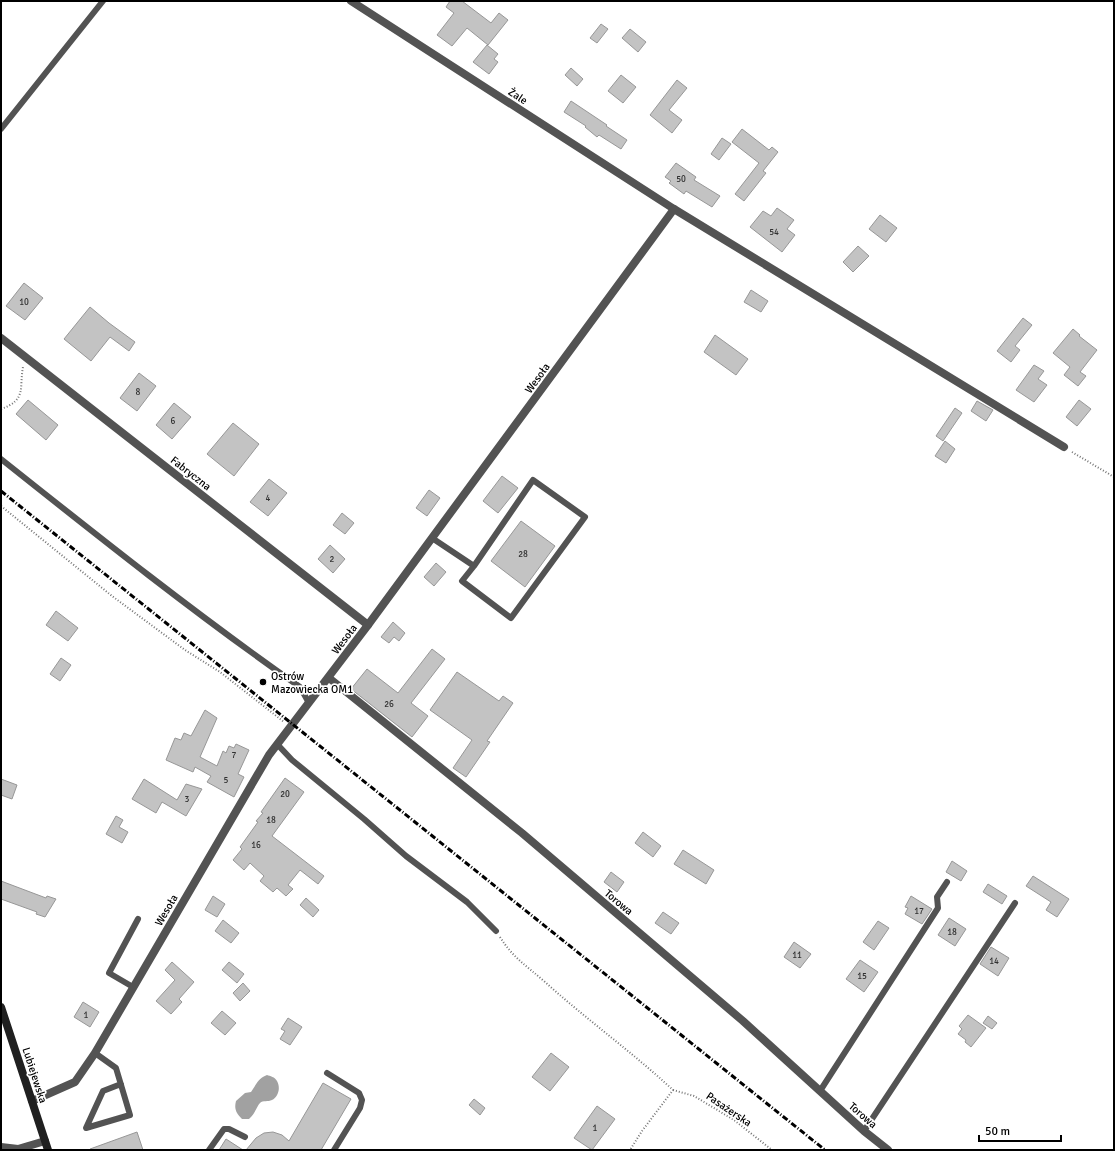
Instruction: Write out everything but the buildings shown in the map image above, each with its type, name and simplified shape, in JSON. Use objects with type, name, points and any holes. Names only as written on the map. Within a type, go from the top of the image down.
[{"type":"main road","name":"Lubiejewska","points":[[1,1007],[48,1150]]},
{"type":"street","name":"Żale","points":[[351,1],[674,210],[1064,447]]},
{"type":"street","name":"Wesoła","points":[[32,1101],[75,1082],[95,1053],[277,744],[329,678],[674,210]]},
{"type":"street","name":"Fabryczna","points":[[1,338],[368,625]]},
{"type":"street","name":"Torowa","points":[[329,678],[522,834],[743,1021],[864,1131],[888,1150]]},
{"type":"street","points":[[1,1147],[18,1149],[45,1141]]},
{"type":"lane","points":[[1,129],[104,1]]},
{"type":"lane","points":[[1,459],[189,606],[300,687],[309,703]]},
{"type":"lane","points":[[533,480],[585,517],[511,618],[462,581],[474,566],[533,480]]},
{"type":"lane","points":[[432,538],[474,566]]},
{"type":"lane","points":[[277,744],[292,760],[364,819],[406,856],[467,902],[496,931]]},
{"type":"lane","points":[[820,1091],[938,908],[937,897],[947,882]]},
{"type":"lane","points":[[864,1131],[1015,903]]},
{"type":"lane","points":[[133,987],[109,973],[138,919]]},
{"type":"lane","points":[[95,1053],[116,1068],[121,1084],[130,1115],[86,1128],[102,1091],[121,1084]]},
{"type":"lane","points":[[327,1073],[359,1093],[362,1100],[360,1108],[334,1150]]},
{"type":"lane","points":[[209,1150],[224,1129],[229,1129],[245,1137]]},
{"type":"path","points":[[1,409],[9,407],[19,398],[22,388],[22,372],[26,357]]},
{"type":"path","points":[[1064,447],[1114,477]]},
{"type":"path","points":[[1,506],[112,596],[185,650],[220,672],[290,726]]},
{"type":"path","points":[[496,931],[508,950],[521,963],[564,1000],[642,1061],[673,1090],[642,1131],[630,1150]]},
{"type":"path","name":"Pasażerska","points":[[673,1090],[694,1096],[734,1120],[772,1150]]},
{"type":"shaded area","points":[[267,1075],[277,1081],[279,1089],[277,1095],[272,1100],[260,1103],[249,1119],[242,1119],[236,1111],[236,1101],[245,1093],[251,1092],[259,1080]]},
{"type":"railway","points":[[1,491],[825,1150]]},
{"type":"place","name":"Ostrów Mazowiecka OM1","points":[[263,682]]}]
